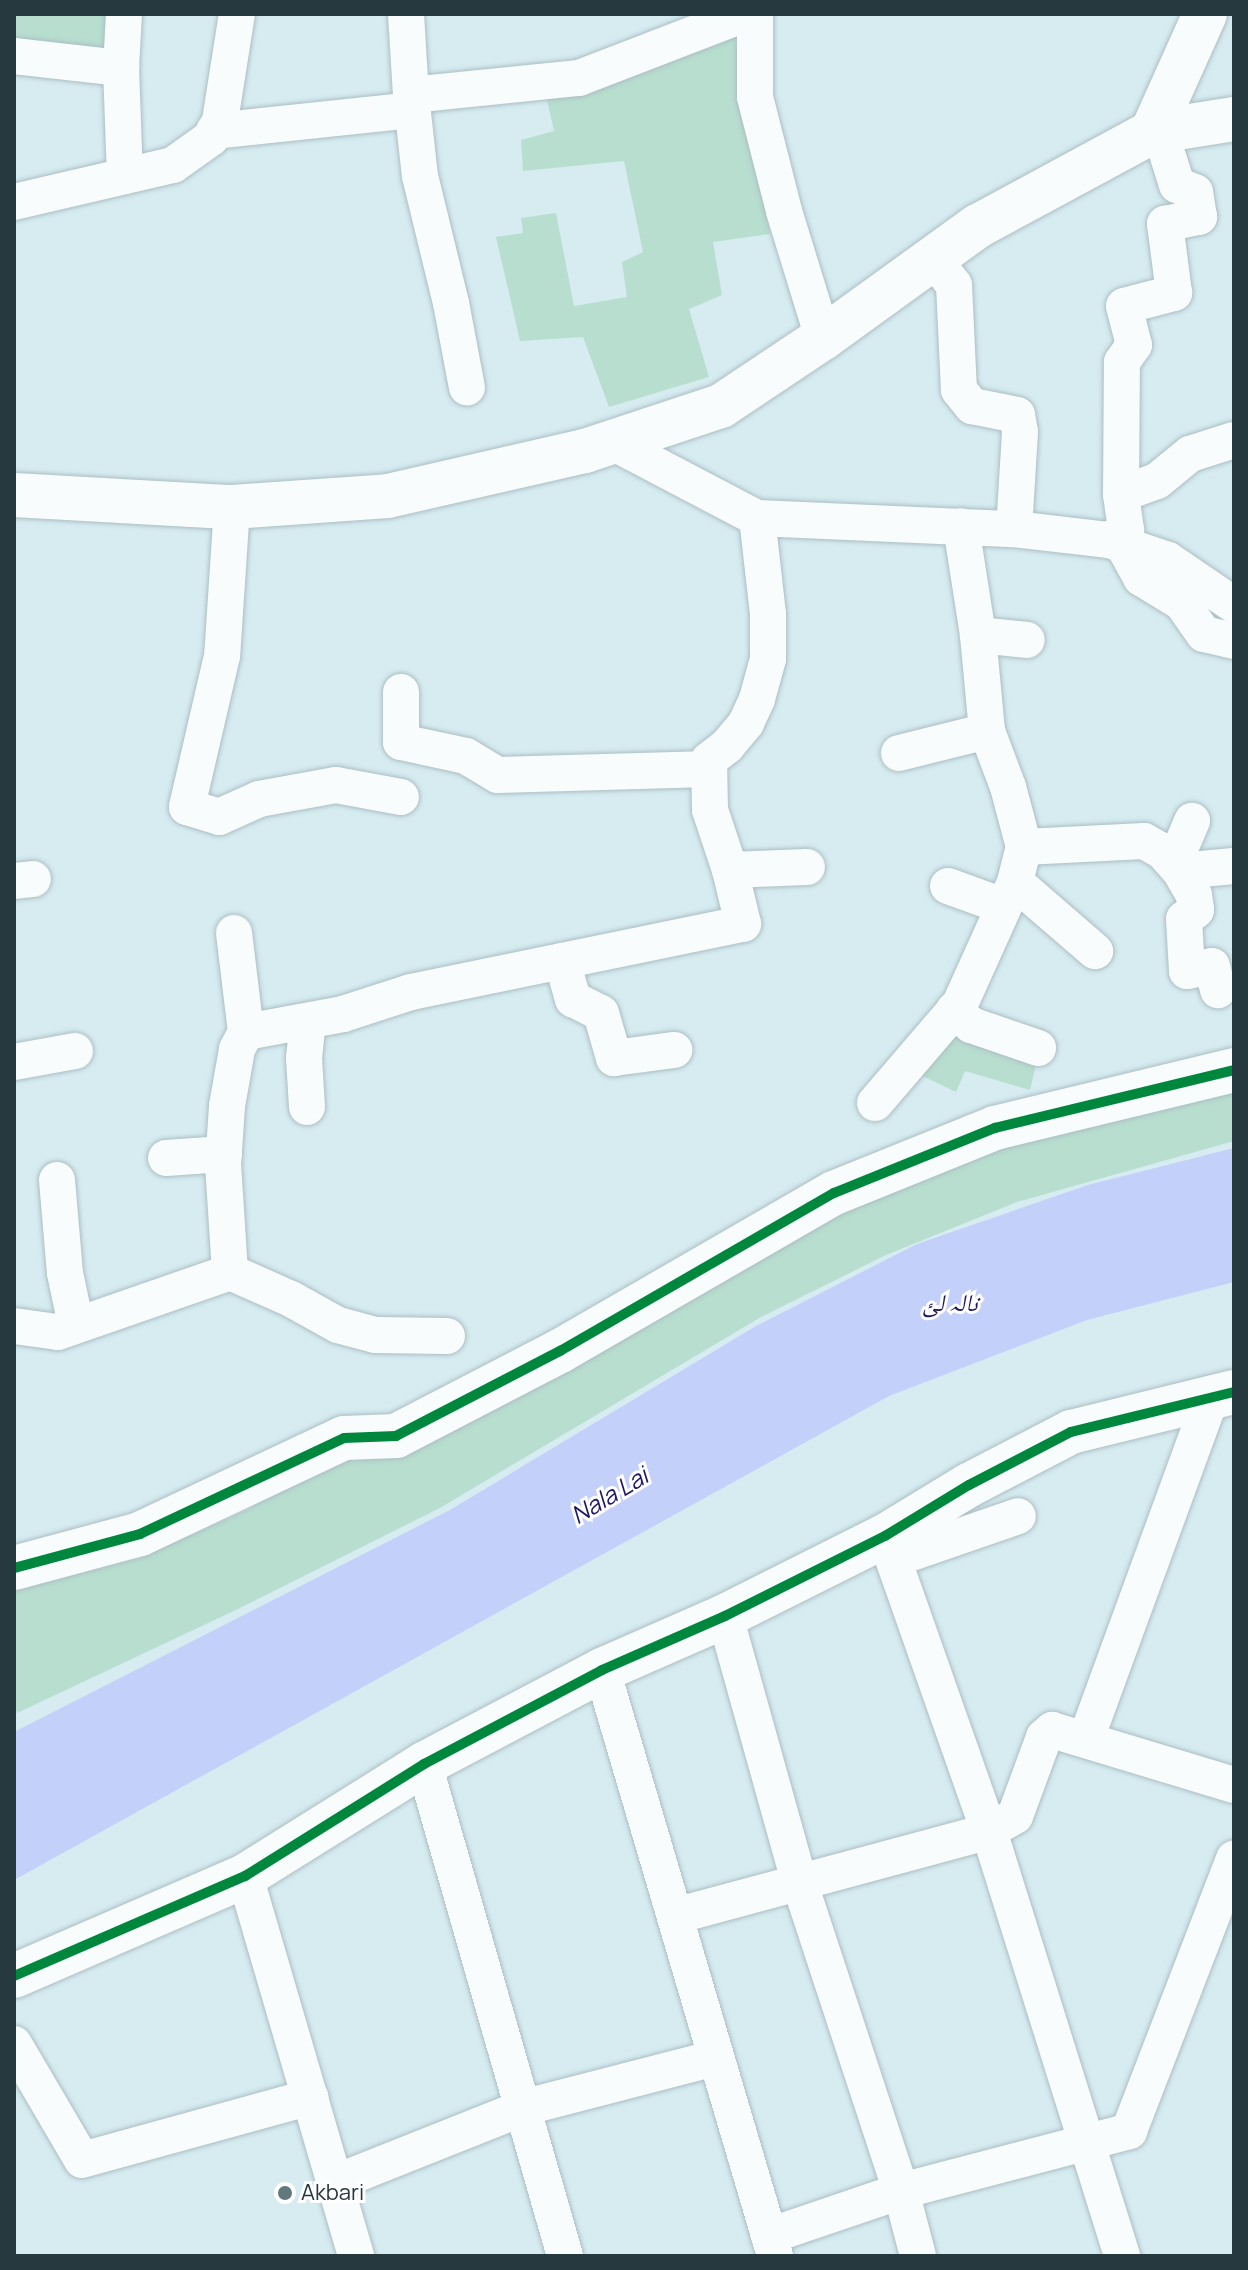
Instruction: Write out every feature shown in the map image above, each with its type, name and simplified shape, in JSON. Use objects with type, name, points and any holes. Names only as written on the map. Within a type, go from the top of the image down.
[{"type":"street","points":[[124,14],[121,68],[125,176]]},
{"type":"street","points":[[14,202],[173,165],[211,138],[220,121],[237,14]]},
{"type":"street","points":[[406,14],[420,176],[451,303],[467,388]]},
{"type":"street","points":[[214,131],[579,78],[745,14]]},
{"type":"street","points":[[755,14],[755,97],[784,211],[823,338]]},
{"type":"street","points":[[1116,542],[1126,530],[1121,494],[1122,362],[1134,345],[1124,306],[1174,293],[1165,224],[1199,217],[1195,192],[1177,185],[1156,131],[1200,27]]},
{"type":"street","points":[[14,56],[121,68]]},
{"type":"street","points":[[14,495],[232,507],[388,496],[612,442],[721,406],[823,338],[978,226],[1156,131],[1234,119]]},
{"type":"street","points":[[933,259],[954,285],[959,390],[972,406],[1017,415],[1020,432],[1014,529]]},
{"type":"street","points":[[1121,494],[1157,481],[1190,454],[1234,440]]},
{"type":"street","points":[[612,442],[757,518],[1014,529],[1116,542],[1168,560],[1234,605]]},
{"type":"street","points":[[232,507],[222,656],[187,807],[219,817],[259,799],[336,785],[401,797]]},
{"type":"street","points":[[246,1032],[308,1022],[411,992],[743,924],[730,870],[710,810],[709,760],[727,746],[746,723],[757,699],[768,659],[768,614],[757,518]]},
{"type":"street","points":[[875,1103],[938,1017],[974,977],[1009,894],[1024,847],[1008,787],[987,731],[978,635],[961,526]]},
{"type":"street","points":[[1116,542],[1141,578],[1182,603],[1204,634],[1234,641]]},
{"type":"street","points":[[978,635],[1027,640]]},
{"type":"street","points":[[401,692],[401,742],[466,756],[498,775],[709,769]]},
{"type":"street","points":[[899,753],[987,731]]},
{"type":"street","points":[[1177,867],[1192,821]]},
{"type":"street","points":[[1024,847],[1144,841],[1177,867],[1194,895],[1196,910],[1184,919],[1187,971],[1212,966],[1218,990]]},
{"type":"street","points":[[1177,867],[1234,866]]},
{"type":"street","points":[[730,870],[807,867]]},
{"type":"street","points":[[948,886],[1009,894],[1095,951]]},
{"type":"street","points":[[230,1272],[224,1154],[237,1049],[246,1032],[234,933]]},
{"type":"street","points":[[562,961],[573,999],[601,1013],[614,1058],[674,1050]]},
{"type":"street","points":[[938,1017],[1038,1048]]},
{"type":"street","points":[[307,1107],[304,1058],[308,1022]]},
{"type":"street","points":[[14,1062],[75,1051]]},
{"type":"street","points":[[14,1568],[140,1534],[344,1438],[396,1436],[560,1351],[849,1187],[995,1128],[1234,1070]]},
{"type":"street","points":[[166,1158],[224,1154]]},
{"type":"street","points":[[57,1180],[65,1273],[76,1325]]},
{"type":"street","points":[[14,1326],[58,1332],[230,1272],[338,1325],[375,1335],[447,1336]]},
{"type":"street","points":[[890,1547],[969,1485],[1071,1432],[1223,1393]]},
{"type":"street","points":[[1086,1739],[1223,1393]]},
{"type":"street","points":[[14,1976],[245,1876],[424,1764],[602,1670],[890,1547],[1018,1516]]},
{"type":"street","points":[[890,1547],[989,1831],[1122,2256]]},
{"type":"street","points":[[725,1616],[799,1881],[901,2191],[918,2256]]},
{"type":"street","points":[[602,1670],[772,2246],[901,2191],[1129,2131],[1234,1859]]},
{"type":"street","points":[[675,1916],[989,1831],[1015,1816],[1044,1737],[1052,1730],[1234,1785]]},
{"type":"street","points":[[424,1764],[565,2256]]},
{"type":"street","points":[[245,1876],[334,2183],[346,2252]]},
{"type":"street","points":[[14,2044],[82,2160],[310,2097]]},
{"type":"street","points":[[334,2183],[522,2108],[716,2058]]},
{"type":"green space","points":[[14,14],[108,14],[104,52],[14,43]]},
{"type":"green space","points":[[734,32],[770,234],[713,242],[722,295],[689,309],[709,377],[609,407],[583,337],[520,341],[496,237],[523,233],[521,218],[556,213],[574,306],[627,297],[622,262],[643,252],[624,161],[523,171],[521,140],[554,131],[543,82]]},
{"type":"green space","points":[[950,1020],[1039,1053],[1030,1090],[965,1071],[956,1092],[912,1071]]},
{"type":"green space","points":[[1234,1077],[1234,1141],[1017,1202],[886,1255],[761,1317],[440,1508],[240,1608],[17,1713],[14,1703],[14,1591],[140,1558],[251,1508],[277,1483],[986,1141]]},
{"type":"water","name":"نالہ لئ","points":[[1234,1148],[1234,1282],[1087,1320],[889,1396],[14,1880],[14,1732],[450,1510],[756,1326],[917,1244],[1088,1185]]},
{"type":"cycle path","points":[[14,1568],[140,1534],[344,1438],[396,1436],[560,1351],[834,1193],[995,1128],[1234,1070]]},
{"type":"cycle path","points":[[14,1976],[245,1876],[424,1764],[602,1670],[725,1616],[885,1536],[969,1485],[1071,1432],[1234,1392]]},
{"type":"place","name":"Akbari","points":[[285,2193]]},
{"type":"water label","name":"Nala Lai","points":[[609,1495]]}]
